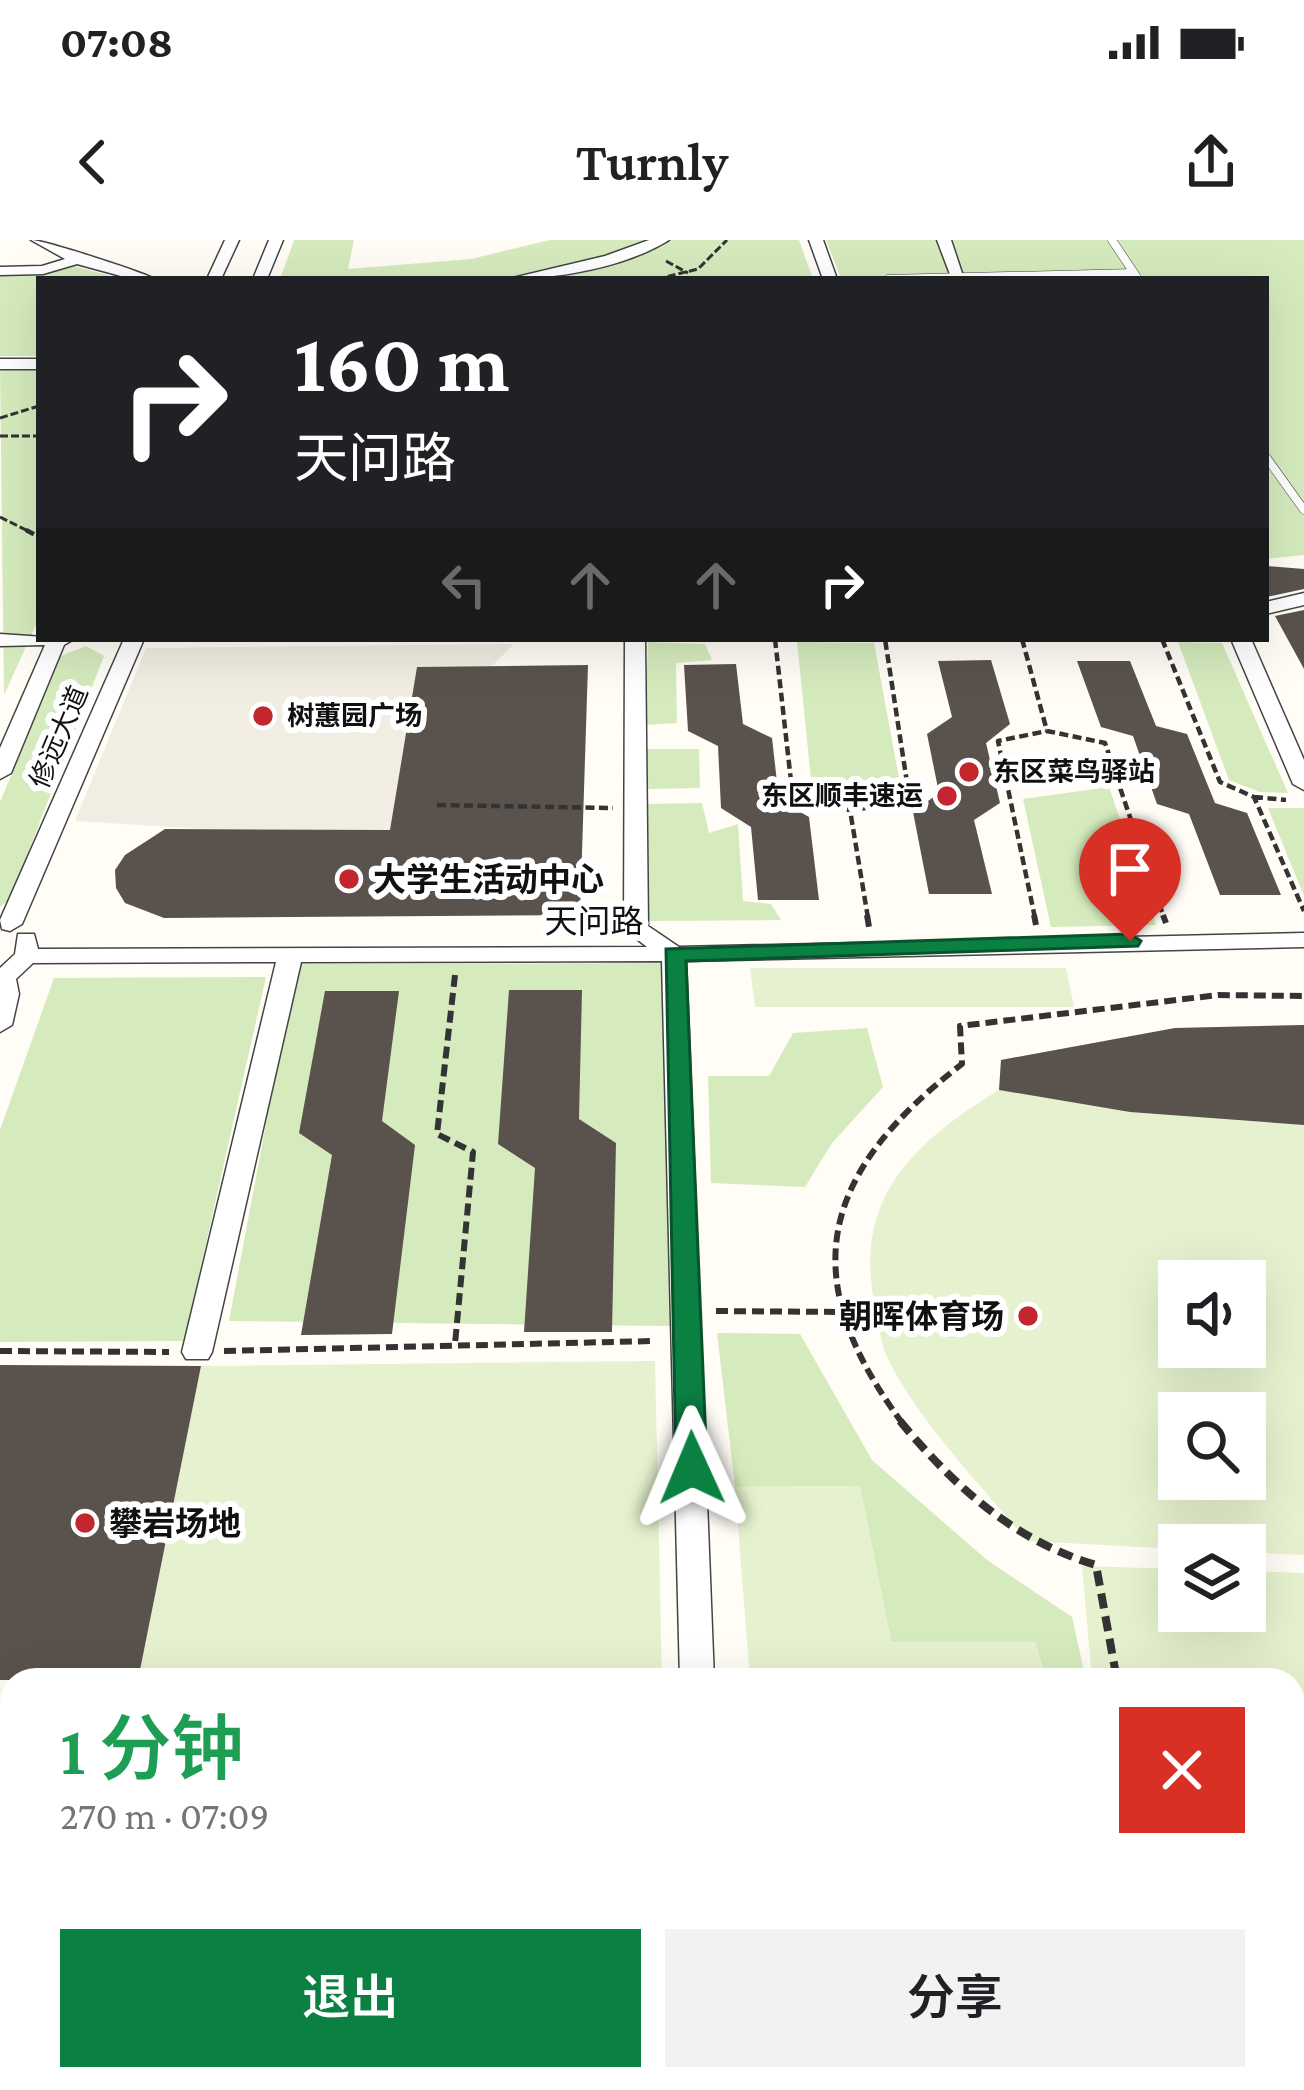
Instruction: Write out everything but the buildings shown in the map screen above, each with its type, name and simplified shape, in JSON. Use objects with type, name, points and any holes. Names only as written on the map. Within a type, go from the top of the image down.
[{"type":"street","points":[[38,240],[77,260],[137,276]]},
{"type":"street","points":[[215,276],[232,240]]},
{"type":"street","points":[[261,276],[276,240]]},
{"type":"street","points":[[529,276],[609,259],[662,240]]},
{"type":"street","points":[[816,240],[829,276]]},
{"type":"street","points":[[944,240],[958,276]]},
{"type":"street","points":[[0,271],[43,270],[77,260]]},
{"type":"street","points":[[0,364],[36,364]]},
{"type":"street","points":[[1269,607],[1304,599]]},
{"type":"street","points":[[0,640],[36,639]]},
{"type":"street","name":"修远大道","points":[[0,773],[59,642]]},
{"type":"street","name":"修远大道","points":[[27,956],[29,944],[5,923],[133,642]]},
{"type":"street","points":[[635,642],[636,928],[674,954],[697,1668]]},
{"type":"street","points":[[1242,642],[1299,757],[1304,784]]},
{"type":"street","name":"天问路","points":[[27,956],[674,954],[1304,940]]},
{"type":"street","points":[[0,1025],[7,994],[2,980],[27,956]]},
{"type":"street","points":[[197,1352],[290,956]]},
{"type":"lane","points":[[1112,240],[1136,276]]},
{"type":"lane","points":[[1269,461],[1304,510]]},
{"type":"path","points":[[686,276],[716,260],[727,240]]},
{"type":"path","points":[[0,418],[36,407]]},
{"type":"path","points":[[0,436],[36,436]]},
{"type":"path","points":[[0,517],[36,535]]},
{"type":"path","points":[[775,642],[793,799],[850,810],[910,802],[885,642]]},
{"type":"path","points":[[1023,642],[1047,731]]},
{"type":"path","points":[[1163,642],[1220,782],[1254,797],[1304,802]]},
{"type":"path","points":[[1040,944],[998,742],[1047,731],[1105,743],[1172,940]]},
{"type":"path","points":[[1254,797],[1304,911]]},
{"type":"path","points":[[437,805],[635,808]]},
{"type":"path","points":[[850,810],[872,948]]},
{"type":"path","points":[[455,1344],[472,1152],[437,1134],[458,955]]},
{"type":"path","points":[[1116,1668],[1096,1565],[1033,1544],[986,1510],[941,1467],[882,1393],[844,1330],[833,1277],[841,1214],[873,1154],[916,1096],[962,1064],[960,1026],[1218,995],[1304,996]]},
{"type":"path","points":[[0,1351],[197,1352],[455,1344],[841,1312]]},
{"type":"green space","points":[[294,240],[354,240],[348,269],[471,259],[550,240],[799,240],[812,276],[281,276]]},
{"type":"green space","points":[[826,240],[1304,240],[1304,555],[1269,559],[1269,276],[840,276]]},
{"type":"green space","points":[[74,266],[110,276],[36,276],[36,356],[0,356],[0,274]]},
{"type":"green space","points":[[0,369],[36,369],[36,625],[4,695]]},
{"type":"green space","points":[[648,642],[705,644],[712,660],[676,663],[677,723],[645,725]]},
{"type":"green space","points":[[797,642],[874,643],[899,778],[866,794],[835,790],[811,779]]},
{"type":"green space","points":[[1178,642],[1222,643],[1288,793],[1260,792],[1229,780]]},
{"type":"green space","points":[[86,646],[104,656],[10,899],[0,907],[0,802],[61,656]]},
{"type":"green space","points":[[645,749],[699,749],[700,788],[647,789]]},
{"type":"green space","points":[[1109,787],[1156,925],[1051,927],[1023,799]]},
{"type":"green space","points":[[702,803],[709,833],[738,824],[743,901],[771,904],[781,920],[648,921],[644,804]]},
{"type":"green space","points":[[1268,808],[1304,808],[1304,896]]},
{"type":"green space","points":[[665,963],[672,1326],[229,1321],[296,964]]},
{"type":"green space","points":[[750,968],[1066,968],[1074,1007],[755,1007]]},
{"type":"green space","points":[[266,977],[184,1341],[0,1342],[0,1130],[54,978]]},
{"type":"green space","name":"朝晖体育场","points":[[1304,1025],[1304,1555],[1266,1553],[1266,1524],[1158,1524],[1158,1548],[1027,1541],[951,1452],[900,1381],[882,1341],[870,1273],[872,1238],[881,1207],[915,1154],[999,1090],[1001,1060],[1175,1028]]},
{"type":"green space","points":[[867,1028],[883,1087],[832,1143],[805,1187],[711,1183],[708,1076],[769,1076],[793,1033]]},
{"type":"green space","points":[[717,1333],[800,1334],[872,1460],[987,1560],[1072,1617],[1083,1668],[1043,1668],[1035,1642],[891,1642],[860,1486],[735,1487]]},
{"type":"green space","points":[[655,1361],[662,1668],[140,1668],[201,1366]]},
{"type":"green space","points":[[860,1486],[891,1642],[1035,1642],[1043,1668],[749,1668],[735,1487]]},
{"type":"green space","points":[[1082,1566],[1158,1568],[1158,1632],[1266,1632],[1266,1572],[1304,1573],[1304,1668],[1091,1668]]},
{"type":"shaded area","name":"树蕙园广场","points":[[514,644],[491,667],[417,668],[395,799],[396,830],[238,831],[75,821],[146,648]]},
{"type":"place","name":"树蕙园广场","points":[[263,716]]},
{"type":"place","name":"东区菜鸟驿站","points":[[969,772]]},
{"type":"place","name":"东区顺丰速运","points":[[947,796]]},
{"type":"place","name":"大学生活动中心","points":[[349,879]]},
{"type":"place","name":"朝晖体育场","points":[[1028,1316]]},
{"type":"place","name":"攀岩场地","points":[[85,1523]]},
{"type":"route","points":[[692,1468],[674,954],[1130,941]]}]
